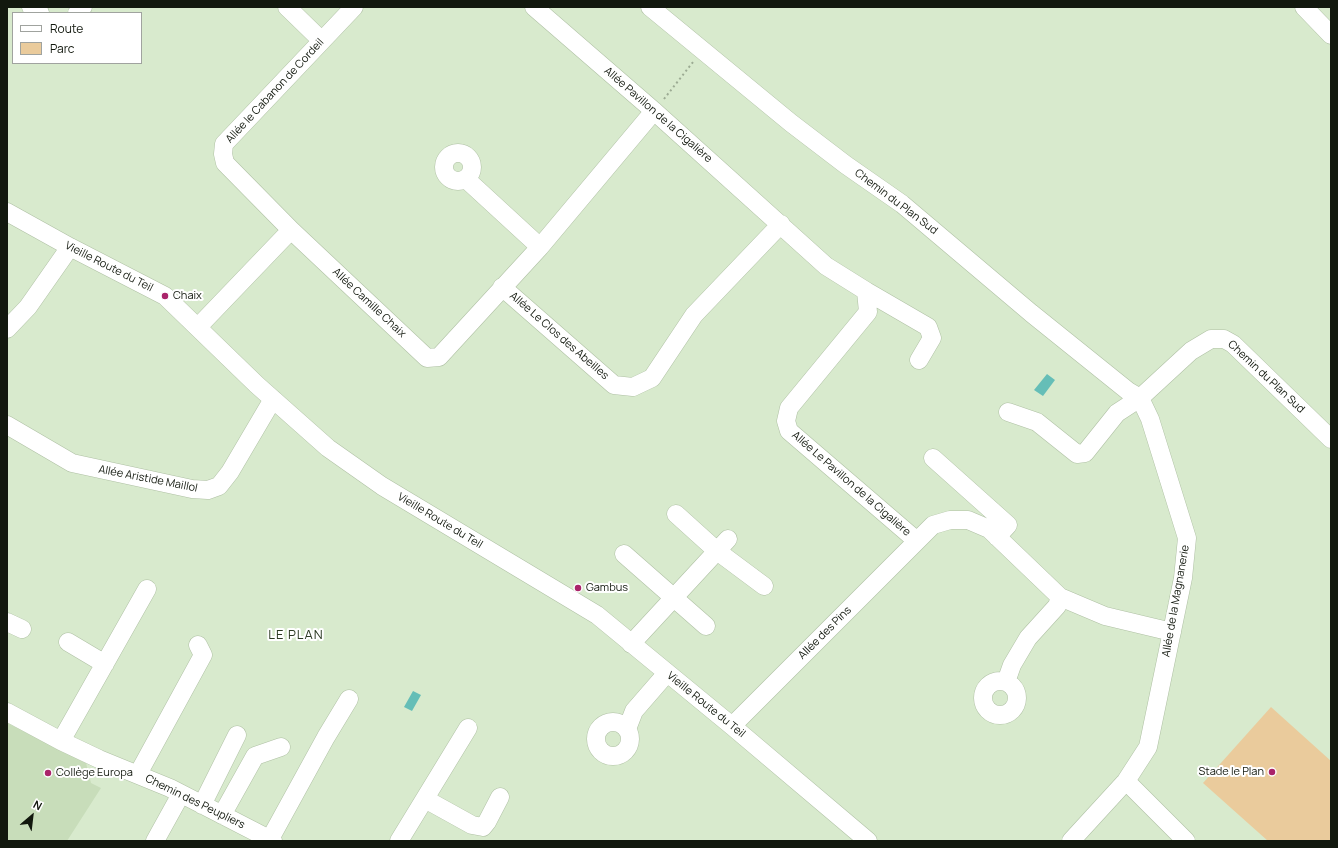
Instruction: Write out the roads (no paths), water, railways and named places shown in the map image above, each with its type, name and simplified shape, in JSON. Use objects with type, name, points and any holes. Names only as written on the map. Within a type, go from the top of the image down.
[{"type":"street","points":[[287,7],[322,41]]},
{"type":"street","name":"Allée le Cabanon de Cordeil","points":[[291,230],[225,164],[223,154],[224,144],[354,7]]},
{"type":"street","name":"Allée Pavillon de la Cigalière","points":[[534,7],[782,224]]},
{"type":"street","name":"Chemin du Plan Sud","points":[[650,7],[702,51],[846,165],[902,204],[1031,313],[1128,391],[1140,398],[1191,351],[1212,339],[1224,339],[1233,344],[1331,439]]},
{"type":"street","points":[[1304,7],[1331,35]]},
{"type":"street","name":"Allée Camille Chaix","points":[[291,230],[427,358],[439,358],[540,247],[654,111]]},
{"type":"street","points":[[466,179],[540,247]]},
{"type":"street","name":"Vieille Route du Teil","points":[[7,212],[70,247],[165,296],[328,448],[382,486],[597,615],[732,726],[868,841]]},
{"type":"street","points":[[782,224],[826,266],[928,327],[932,338],[920,360]]},
{"type":"street","name":"Allée Le Clos des Abeilles","points":[[502,287],[614,384],[633,387],[652,378],[694,315],[782,224]]},
{"type":"street","points":[[198,327],[291,230]]},
{"type":"street","points":[[7,329],[28,307],[70,247]]},
{"type":"street","name":"Allée Le Pavillon de la Cigalière","points":[[866,291],[868,312],[789,408],[786,421],[789,431],[917,540],[933,525],[950,520],[968,520],[989,529],[1060,597],[1105,616],[1172,632]]},
{"type":"street","name":"Allée Aristide Maillol","points":[[7,425],[72,463],[192,489],[208,490],[219,486],[230,472],[273,398]]},
{"type":"street","points":[[1008,412],[1037,422],[1077,454],[1085,453],[1117,413],[1140,398]]},
{"type":"street","name":"Allée de la Magnanerie","points":[[1071,841],[1126,781],[1148,747],[1183,578],[1187,538],[1150,419],[1140,398]]},
{"type":"street","points":[[933,458],[1008,525],[997,537]]},
{"type":"street","points":[[676,514],[723,545],[764,586]]},
{"type":"street","name":"Allée des Pins","points":[[732,726],[917,540]]},
{"type":"street","points":[[631,644],[723,545]]},
{"type":"street","points":[[624,554],[706,626]]},
{"type":"street","points":[[61,741],[148,589]]},
{"type":"street","points":[[1006,682],[1012,664],[1028,638],[1056,606],[1060,597]]},
{"type":"street","points":[[68,642],[105,664]]},
{"type":"street","points":[[138,774],[204,655],[198,645]]},
{"type":"street","points":[[626,728],[634,711],[667,673]]},
{"type":"street","points":[[272,840],[326,737],[349,699]]},
{"type":"street","name":"Chemin des Peupliers","points":[[7,712],[98,759],[175,787],[202,805],[272,840]]},
{"type":"street","points":[[400,841],[468,728]]},
{"type":"street","points":[[202,805],[237,735]]},
{"type":"street","points":[[222,815],[255,756],[281,747]]},
{"type":"street","points":[[1126,781],[1186,841]]},
{"type":"street","points":[[155,841],[175,787]]},
{"type":"street","points":[[425,799],[472,825],[482,827],[487,822],[500,797]]},
{"type":"water","points":[[1047,374],[1055,380],[1043,396],[1034,390]]},
{"type":"water","points":[[413,691],[421,695],[412,711],[404,707]]},
{"type":"place","name":"Chaix","points":[[165,296]]},
{"type":"place","name":"Gambus","points":[[578,588]]},
{"type":"place","name":"Stade le Plan","points":[[1272,772]]},
{"type":"place","name":"Collège Europa","points":[[48,773]]},
{"type":"district","name":"LE PLAN","points":[[296,635]]}]
